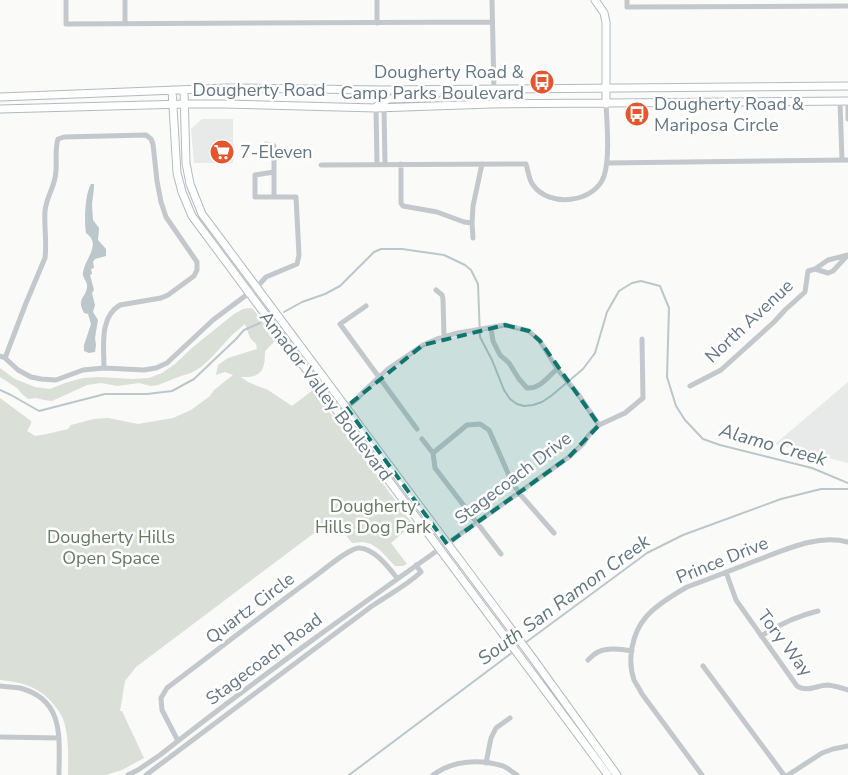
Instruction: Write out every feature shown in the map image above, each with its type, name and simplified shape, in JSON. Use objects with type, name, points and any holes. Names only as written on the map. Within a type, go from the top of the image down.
[{"type":"street","points":[[66,0],[66,24],[492,22]]},
{"type":"street","points":[[125,0],[126,24]]},
{"type":"street","points":[[377,0],[377,23]]},
{"type":"street","points":[[492,0],[494,90]]},
{"type":"street","points":[[321,165],[526,164],[532,185],[553,199],[568,200],[590,193],[604,178],[607,163],[606,22],[604,13],[594,0]]},
{"type":"street","points":[[628,0],[628,7],[716,3],[806,3],[848,6]]},
{"type":"street","name":"Dougherty Road","points":[[0,97],[227,88],[494,90],[848,86]]},
{"type":"street","name":"Amador Valley Boulevard","points":[[172,90],[177,173],[182,192],[192,216],[608,775]]},
{"type":"street","name":"Amador Valley Boulevard","points":[[184,90],[186,163],[190,184],[202,214],[618,775]]},
{"type":"street","points":[[378,164],[380,108],[388,98],[424,98],[444,90]]},
{"type":"street","points":[[848,101],[848,119]]},
{"type":"street","name":"Dougherty Road","points":[[0,109],[185,104],[380,108],[491,104],[848,101]]},
{"type":"street","points":[[607,163],[845,160],[840,102]]},
{"type":"street","points":[[380,108],[385,164]]},
{"type":"street","points":[[104,368],[104,345],[109,314],[120,305],[161,298],[168,295],[194,276],[197,270],[197,262],[166,218],[157,181],[151,139],[146,135],[64,137],[58,139],[55,178],[45,213],[45,258],[2,357],[18,370],[31,377],[41,379],[56,380],[83,370],[104,368],[144,370],[156,368],[167,363],[214,320],[266,277],[297,264],[299,255],[296,197],[255,197],[255,174],[274,172]]},
{"type":"street","points":[[266,144],[274,146],[274,196]]},
{"type":"street","points":[[401,164],[401,203],[403,206],[437,212],[472,223]]},
{"type":"street","points":[[473,238],[473,206],[482,164]]},
{"type":"street","points":[[815,269],[828,260],[848,255]]},
{"type":"street","points":[[815,269],[828,273],[833,271],[848,255]]},
{"type":"street","name":"North Avenue","points":[[690,386],[722,370],[774,322],[805,292],[808,271],[815,269]]},
{"type":"street","points":[[436,290],[442,294],[443,299],[444,337]]},
{"type":"street","points":[[366,306],[340,324],[417,429]]},
{"type":"street","points":[[339,413],[357,399],[388,369],[423,345],[444,337],[505,325],[529,331],[540,341],[559,371],[578,394],[599,425]]},
{"type":"street","points":[[490,328],[500,354],[527,388],[534,388],[540,385],[559,371]]},
{"type":"street","name":"Stagecoach Drive","points":[[447,544],[569,457],[599,425],[625,413],[643,398],[642,339]]},
{"type":"street","points":[[433,452],[467,424],[480,424],[489,430],[511,480],[519,493],[554,534]]},
{"type":"street","points":[[422,439],[433,452],[435,468],[501,554]]},
{"type":"street","name":"Prince Drive","points":[[702,775],[642,694],[634,680],[632,650],[634,638],[640,625],[647,615],[686,587],[798,545],[826,540],[848,542]]},
{"type":"street","name":"Stagecoach Road","points":[[128,775],[160,755],[397,578],[447,544]]},
{"type":"street","name":"Quartz Circle","points":[[178,741],[162,710],[161,698],[167,688],[302,585],[346,553],[359,548],[370,551],[383,561],[397,578]]},
{"type":"street","name":"Stagecoach Road","points":[[146,775],[384,597],[404,586],[421,572],[416,565]]},
{"type":"street","name":"Tory Way","points":[[726,572],[736,600],[797,686],[807,690],[818,686],[830,685],[848,690]]},
{"type":"street","points":[[761,636],[780,624],[818,611]]},
{"type":"street","points":[[327,630],[331,636]]},
{"type":"street","points":[[588,660],[604,650],[620,648],[632,650]]},
{"type":"street","points":[[525,663],[532,657]]},
{"type":"street","points":[[703,666],[784,775]]},
{"type":"street","points":[[0,686],[18,688],[30,692],[42,699],[51,710],[57,722],[59,738],[59,775]]},
{"type":"street","points":[[251,686],[256,693]]},
{"type":"street","points":[[486,762],[491,738],[496,728],[510,718]]},
{"type":"street","points":[[195,728],[200,734]]},
{"type":"street","points":[[0,737],[59,738]]},
{"type":"street","points":[[788,775],[822,753],[848,746]]},
{"type":"street","points":[[434,775],[453,765],[465,762],[486,762],[505,767],[517,775]]},
{"type":"highlighted area","points":[[505,325],[529,331],[540,341],[599,425],[569,457],[447,544],[346,407],[423,345]]},
{"type":"shaded area","points":[[202,119],[233,119],[233,163],[194,163],[191,129]]},
{"type":"shaded area","points":[[91,184],[94,184],[93,220],[99,228],[98,240],[106,249],[106,256],[95,259],[93,262],[94,268],[91,269],[92,274],[90,275],[94,290],[92,293],[95,305],[93,312],[98,320],[95,352],[89,353],[84,351],[84,345],[91,324],[88,314],[84,313],[81,301],[87,287],[83,276],[84,267],[93,247],[91,237],[86,233],[85,222],[86,201]]},
{"type":"shaded area","points":[[848,382],[848,463],[775,444]]},
{"type":"green space","name":"Dougherty Hills Open Space","points":[[243,309],[253,309],[276,340],[265,351],[261,372],[254,376],[241,377],[268,390],[292,406],[313,390],[413,524],[391,543],[407,564],[395,566],[380,550],[371,544],[363,542],[352,543],[333,519],[136,667],[125,681],[120,711],[122,711],[144,758],[122,770],[106,775],[68,775],[66,731],[58,710],[49,699],[30,686],[0,680],[0,398],[31,421],[27,431],[35,436],[68,429],[71,425],[94,419],[108,418],[138,424],[173,418],[191,410],[233,375],[225,372],[216,375],[218,365],[228,358],[257,349],[256,344],[250,338],[245,324],[211,358],[191,373],[151,386],[139,383],[117,386],[101,383],[87,385],[52,401],[36,398],[28,399],[17,388],[0,377],[0,368],[15,379],[35,387],[50,389],[83,378],[149,378],[162,373],[175,364],[234,314]]},
{"type":"waterway","name":"Alamo Creek","points":[[284,312],[340,286],[374,252],[381,249],[402,249],[444,255],[471,270],[478,284],[480,337],[504,390],[510,399],[524,406],[542,402],[583,369],[595,353],[607,312],[619,291],[632,283],[641,281],[660,286],[669,308],[667,377],[676,406],[685,420],[703,439],[812,468],[848,483]]},
{"type":"waterway","name":"Alamo Creek","points":[[0,390],[39,411],[105,394],[147,394],[172,391],[194,379],[244,330],[260,323]]},
{"type":"waterway","name":"South San Ramon Creek","points":[[525,643],[647,553],[683,535],[781,499],[821,489],[848,489]]},
{"type":"waterway","name":"South San Ramon Creek","points":[[349,775],[513,652]]},
{"type":"place","name":"Dougherty Road & Camp Parks Boulevard","points":[[542,82]]},
{"type":"place","name":"Dougherty Road & Mariposa Circle","points":[[637,114]]},
{"type":"place","name":"7-Eleven","points":[[222,152]]},
{"type":"park label","name":"Dougherty Hills Dog Park","points":[[373,516]]}]
